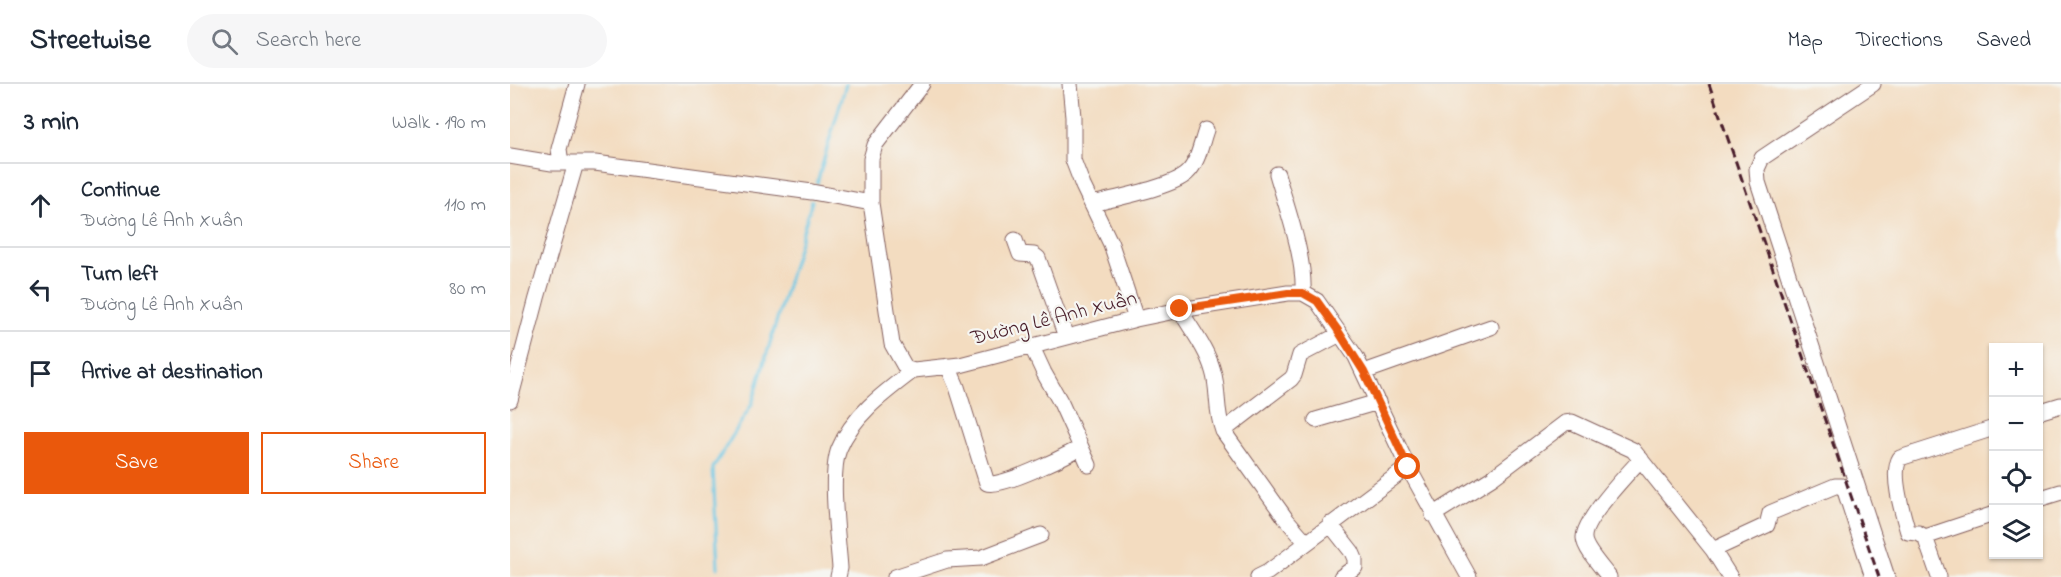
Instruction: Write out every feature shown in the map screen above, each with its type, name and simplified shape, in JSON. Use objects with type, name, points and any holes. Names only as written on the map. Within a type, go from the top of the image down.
[{"type":"street","points":[[510,400],[540,287],[569,163],[559,149],[578,84]]},
{"type":"street","points":[[914,370],[905,367],[892,344],[871,203],[872,159],[875,145],[921,84]]},
{"type":"street","points":[[1070,84],[1073,160],[1083,186],[1112,244],[1136,319]]},
{"type":"street","points":[[1873,84],[1762,158],[1757,169],[1758,182],[1887,577]]},
{"type":"street","points":[[1093,204],[1162,185],[1182,177],[1189,172],[1196,159],[1206,130]]},
{"type":"street","points":[[510,156],[569,163],[595,163],[812,192],[871,203]]},
{"type":"street","points":[[1277,174],[1300,264],[1303,293],[1317,301],[1364,372],[1408,467],[1469,577]]},
{"type":"street","points":[[1015,240],[1020,254],[1038,258],[1066,337]]},
{"type":"street","name":"Đường Lê Anh Xuân","points":[[914,370],[948,366],[1032,347],[1180,309],[1288,293],[1303,293]]},
{"type":"street","points":[[1180,309],[1209,359],[1214,373],[1218,417],[1223,431],[1286,519],[1306,542]]},
{"type":"street","points":[[1364,372],[1491,327]]},
{"type":"street","points":[[1223,431],[1291,379],[1300,355],[1340,334]]},
{"type":"street","points":[[1032,347],[1089,465]]},
{"type":"street","points":[[948,366],[985,479],[990,485],[1027,473],[1080,448]]},
{"type":"street","points":[[838,577],[840,568],[835,482],[838,451],[848,432],[867,409],[914,370]]},
{"type":"street","points":[[1316,420],[1378,402]]},
{"type":"street","points":[[2043,410],[2061,405]]},
{"type":"street","points":[[1433,515],[1492,477],[1565,423],[1572,422],[1633,450],[1713,550],[1730,577]]},
{"type":"street","points":[[1939,577],[1925,537],[1918,533],[1908,532],[1895,471],[1897,462],[1900,458],[1989,430]]},
{"type":"street","points":[[1609,577],[1585,543],[1585,532],[1612,490],[1641,459]]},
{"type":"street","points":[[1258,577],[1268,572],[1408,467]]},
{"type":"street","points":[[1713,550],[1767,525],[1770,513],[1835,486],[1842,486],[1873,577]]},
{"type":"street","points":[[2043,498],[2061,492]]},
{"type":"street","points":[[1925,537],[1989,516]]},
{"type":"street","points":[[1330,524],[1352,552],[1356,564],[1341,577]]},
{"type":"street","points":[[895,577],[947,560],[981,558],[1041,535]]},
{"type":"waterway","points":[[817,183],[846,84]]},
{"type":"waterway","points":[[718,568],[713,468],[752,404],[812,201]]},
{"type":"railway","points":[[1709,84],[1879,577]]},
{"type":"route","points":[[1180,309],[1288,293],[1303,293],[1317,301],[1356,357],[1408,467]]}]
